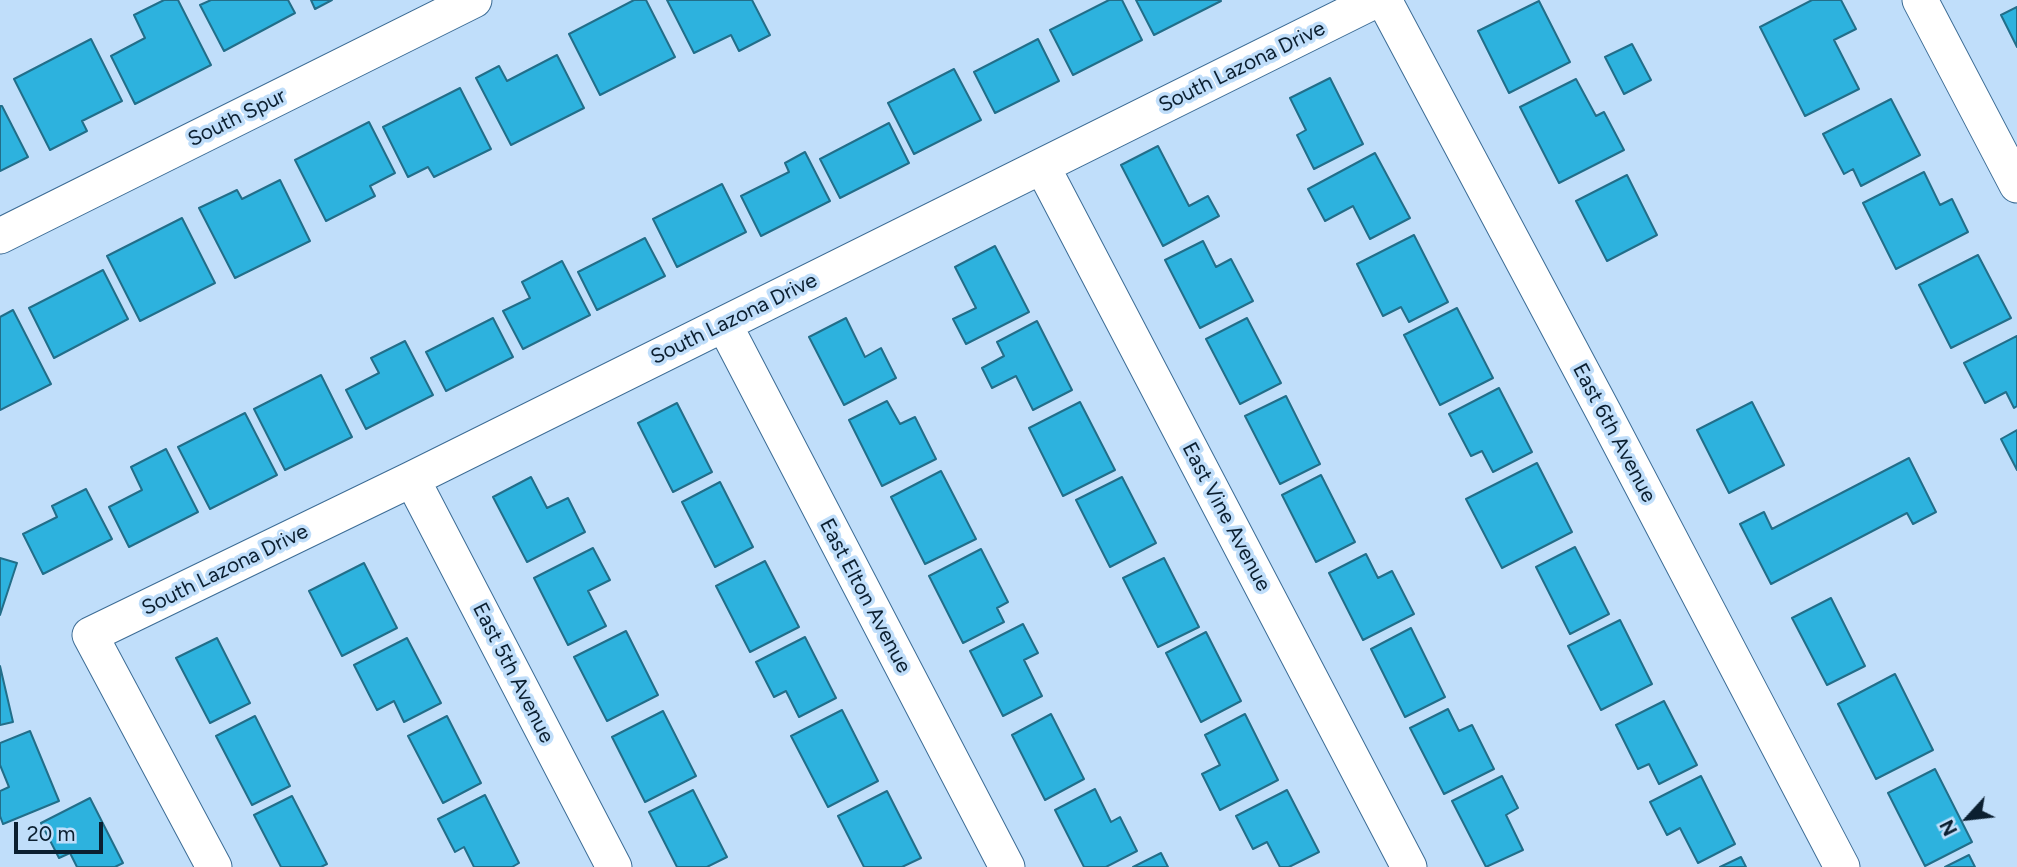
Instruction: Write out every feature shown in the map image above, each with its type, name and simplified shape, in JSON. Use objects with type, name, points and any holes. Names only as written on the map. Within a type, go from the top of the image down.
[{"type":"street","name":"South Spur","points":[[0,236],[474,0]]},
{"type":"street","name":"South Lazona Drive","points":[[214,867],[90,635],[412,479],[1376,0]]},
{"type":"street","name":"East 6th Avenue","points":[[1384,0],[1611,425],[1842,867]]},
{"type":"street","points":[[1920,0],[2017,186]]},
{"type":"street","name":"East Vine Avenue","points":[[1042,166],[1409,867]]},
{"type":"street","name":"East Elton Avenue","points":[[724,324],[1007,867]]},
{"type":"street","name":"East 5th Avenue","points":[[412,479],[614,867]]},
{"type":"building","points":[[164,0],[178,0],[211,65],[135,104],[111,56],[145,38],[134,15]]},
{"type":"building","points":[[211,0],[288,0],[295,13],[224,51],[200,5]]},
{"type":"building","points":[[311,0],[332,0],[315,9]]},
{"type":"building","points":[[634,0],[646,0],[675,57],[600,95],[569,34]]},
{"type":"building","points":[[667,0],[752,0],[770,35],[739,51],[731,35],[694,53]]},
{"type":"building","points":[[1109,0],[1122,0],[1142,40],[1073,75],[1050,30]]},
{"type":"building","points":[[1136,0],[1220,0],[1221,1],[1154,35]]},
{"type":"building","points":[[1812,0],[1841,0],[1856,29],[1834,40],[1859,89],[1805,116],[1760,27]]},
{"type":"building","points":[[1539,1],[1570,62],[1509,93],[1478,31]]},
{"type":"building","points":[[2017,7],[2017,47],[2001,15]]},
{"type":"building","points":[[91,39],[122,101],[82,121],[87,131],[50,150],[14,79]]},
{"type":"building","points":[[1038,39],[1059,81],[995,113],[974,72]]},
{"type":"building","points":[[1632,44],[1651,80],[1624,94],[1605,57]]},
{"type":"building","points":[[557,55],[584,108],[511,145],[476,78],[499,66],[507,81]]},
{"type":"building","points":[[954,69],[981,120],[914,154],[888,103]]},
{"type":"building","points":[[1330,78],[1363,144],[1314,169],[1297,135],[1306,130],[1290,98]]},
{"type":"building","points":[[1576,79],[1596,116],[1604,112],[1624,150],[1559,183],[1520,107]]},
{"type":"building","points":[[460,88],[491,149],[434,177],[428,167],[408,177],[383,127]]},
{"type":"building","points":[[1891,99],[1920,155],[1861,186],[1853,169],[1844,174],[1823,134]]},
{"type":"building","points":[[0,106],[28,157],[0,171]]},
{"type":"building","points":[[369,122],[395,173],[370,186],[375,196],[326,221],[295,160]]},
{"type":"building","points":[[889,123],[909,163],[840,198],[820,159]]},
{"type":"building","points":[[1158,146],[1189,206],[1208,196],[1219,216],[1163,246],[1121,165]]},
{"type":"building","points":[[805,152],[830,201],[761,236],[741,196],[789,172],[785,163]]},
{"type":"building","points":[[1375,153],[1410,218],[1370,239],[1353,206],[1325,221],[1308,189]]},
{"type":"building","points":[[1924,172],[1940,205],[1952,199],[1968,232],[1896,269],[1863,203]]},
{"type":"building","points":[[1627,175],[1657,235],[1607,261],[1576,201]]},
{"type":"building","points":[[280,180],[310,241],[235,278],[199,208],[237,190],[242,199]]},
{"type":"building","points":[[722,184],[746,232],[677,267],[653,219]]},
{"type":"building","points":[[182,218],[215,283],[140,321],[107,256]]},
{"type":"building","points":[[1414,235],[1448,302],[1409,322],[1401,307],[1383,316],[1357,264]]},
{"type":"building","points":[[645,238],[665,276],[597,310],[578,272]]},
{"type":"building","points":[[1203,241],[1216,267],[1231,259],[1253,301],[1200,328],[1165,260]]},
{"type":"building","points":[[995,246],[1029,312],[966,344],[953,319],[976,308],[955,267]]},
{"type":"building","points":[[1978,255],[2011,318],[1951,348],[1919,285]]},
{"type":"building","points":[[562,261],[590,315],[523,349],[503,311],[530,298],[522,282]]},
{"type":"building","points":[[103,270],[128,319],[54,358],[29,308]]},
{"type":"building","points":[[1457,308],[1493,378],[1440,405],[1404,335]]},
{"type":"building","points":[[13,310],[51,384],[0,410],[0,317]]},
{"type":"building","points":[[493,318],[513,357],[446,391],[426,352]]},
{"type":"building","points":[[846,318],[865,357],[881,348],[896,378],[844,405],[809,337]]},
{"type":"building","points":[[1247,318],[1281,383],[1240,404],[1206,339]]},
{"type":"building","points":[[1037,321],[1072,390],[1033,410],[1016,376],[992,388],[982,368],[1004,356],[997,342]]},
{"type":"building","points":[[2017,336],[2017,406],[2014,408],[2006,392],[1985,403],[1964,363]]},
{"type":"building","points":[[405,341],[433,395],[366,429],[346,390],[379,373],[371,358]]},
{"type":"building","points":[[321,375],[352,437],[285,470],[254,409]]},
{"type":"building","points":[[1499,388],[1532,452],[1493,472],[1482,451],[1471,456],[1449,414]]},
{"type":"building","points":[[1286,396],[1320,464],[1280,484],[1245,416]]},
{"type":"building","points":[[887,401],[900,424],[915,417],[936,459],[882,486],[849,420]]},
{"type":"building","points":[[1080,402],[1115,470],[1063,496],[1029,428]]},
{"type":"building","points":[[1752,402],[1784,465],[1729,493],[1697,430]]},
{"type":"building","points":[[677,403],[712,472],[673,492],[638,423]]},
{"type":"building","points":[[245,413],[277,475],[210,509],[178,447]]},
{"type":"building","points":[[2017,430],[2017,470],[2001,439]]},
{"type":"building","points":[[166,449],[198,512],[129,547],[109,507],[142,490],[131,467]]},
{"type":"building","points":[[1909,458],[1936,512],[1913,524],[1907,513],[1771,584],[1740,524],[1764,512],[1772,529]]},
{"type":"building","points":[[1537,463],[1572,532],[1502,568],[1466,499]]},
{"type":"building","points":[[941,471],[976,539],[925,564],[891,497]]},
{"type":"building","points":[[1321,475],[1355,542],[1316,562],[1282,495]]},
{"type":"building","points":[[531,477],[547,508],[568,498],[585,532],[527,562],[493,497]]},
{"type":"building","points":[[1122,477],[1156,543],[1110,567],[1076,500]]},
{"type":"building","points":[[720,482],[753,547],[715,567],[682,502]]},
{"type":"building","points":[[86,489],[112,539],[43,574],[23,534],[57,517],[52,506]]},
{"type":"building","points":[[1575,547],[1609,614],[1570,634],[1536,567]]},
{"type":"building","points":[[593,548],[610,580],[588,591],[606,626],[568,645],[534,578]]},
{"type":"building","points":[[981,549],[1008,602],[997,608],[1004,622],[963,643],[929,576]]},
{"type":"building","points":[[1366,554],[1378,578],[1392,571],[1414,614],[1363,640],[1329,573]]},
{"type":"building","points":[[0,558],[17,563],[0,615]]},
{"type":"building","points":[[1164,558],[1199,627],[1158,647],[1123,578]]},
{"type":"building","points":[[765,561],[799,627],[750,652],[716,586]]},
{"type":"building","points":[[364,563],[397,628],[342,656],[309,591]]},
{"type":"building","points":[[1831,598],[1865,666],[1827,685],[1792,618]]},
{"type":"building","points":[[1620,620],[1652,684],[1601,710],[1568,646]]},
{"type":"building","points":[[1023,624],[1038,653],[1024,660],[1042,696],[1003,716],[970,651]]},
{"type":"building","points":[[1411,628],[1445,697],[1405,717],[1371,649]]},
{"type":"building","points":[[626,631],[658,695],[607,721],[574,657]]},
{"type":"building","points":[[1206,632],[1241,701],[1201,722],[1166,653]]},
{"type":"building","points":[[805,637],[836,698],[799,717],[786,691],[774,697],[756,662]]},
{"type":"building","points":[[217,638],[250,703],[210,723],[176,658]]},
{"type":"building","points":[[407,638],[441,703],[404,722],[394,701],[377,710],[354,665]]},
{"type":"building","points":[[0,666],[13,722],[0,725]]},
{"type":"building","points":[[1895,674],[1933,750],[1876,779],[1838,704]]},
{"type":"building","points":[[1664,701],[1697,765],[1659,784],[1649,764],[1638,769],[1616,725]]},
{"type":"building","points":[[1448,709],[1459,731],[1472,725],[1494,769],[1444,794],[1410,728]]},
{"type":"building","points":[[842,710],[878,781],[828,807],[791,736]]},
{"type":"building","points":[[663,711],[696,776],[645,802],[612,737]]},
{"type":"building","points":[[1051,714],[1084,779],[1045,800],[1012,735]]},
{"type":"building","points":[[1245,714],[1278,780],[1220,810],[1202,774],[1220,765],[1205,735]]},
{"type":"building","points":[[255,716],[290,786],[252,805],[216,736]]},
{"type":"building","points":[[447,716],[481,783],[443,803],[408,736]]},
{"type":"building","points":[[30,731],[59,801],[3,824],[0,816],[0,791],[9,787],[0,765],[0,743]]},
{"type":"building","points":[[1935,769],[1972,842],[1925,866],[1888,793]]},
{"type":"building","points":[[1502,776],[1518,808],[1506,815],[1523,850],[1486,867],[1452,801]]},
{"type":"building","points":[[1701,776],[1735,844],[1698,863],[1680,828],[1667,835],[1650,802]]},
{"type":"building","points":[[1095,789],[1111,822],[1120,817],[1137,851],[1106,867],[1084,867],[1055,810]]},
{"type":"building","points":[[693,790],[727,857],[707,867],[677,867],[649,812]]},
{"type":"building","points":[[1287,790],[1319,852],[1289,867],[1280,867],[1267,842],[1253,849],[1236,816]]},
{"type":"building","points":[[887,791],[921,858],[902,867],[864,867],[838,816]]},
{"type":"building","points":[[485,795],[519,863],[512,867],[474,867],[464,847],[455,852],[438,819]]},
{"type":"building","points":[[292,796],[327,864],[321,867],[281,867],[254,815]]},
{"type":"building","points":[[90,798],[123,863],[115,867],[77,867],[70,853],[59,858],[41,823]]},
{"type":"building","points":[[1161,853],[1168,867],[1133,867]]},
{"type":"building","points":[[1969,855],[1975,867],[1945,867]]},
{"type":"building","points":[[1741,857],[1746,867],[1720,867]]}]
